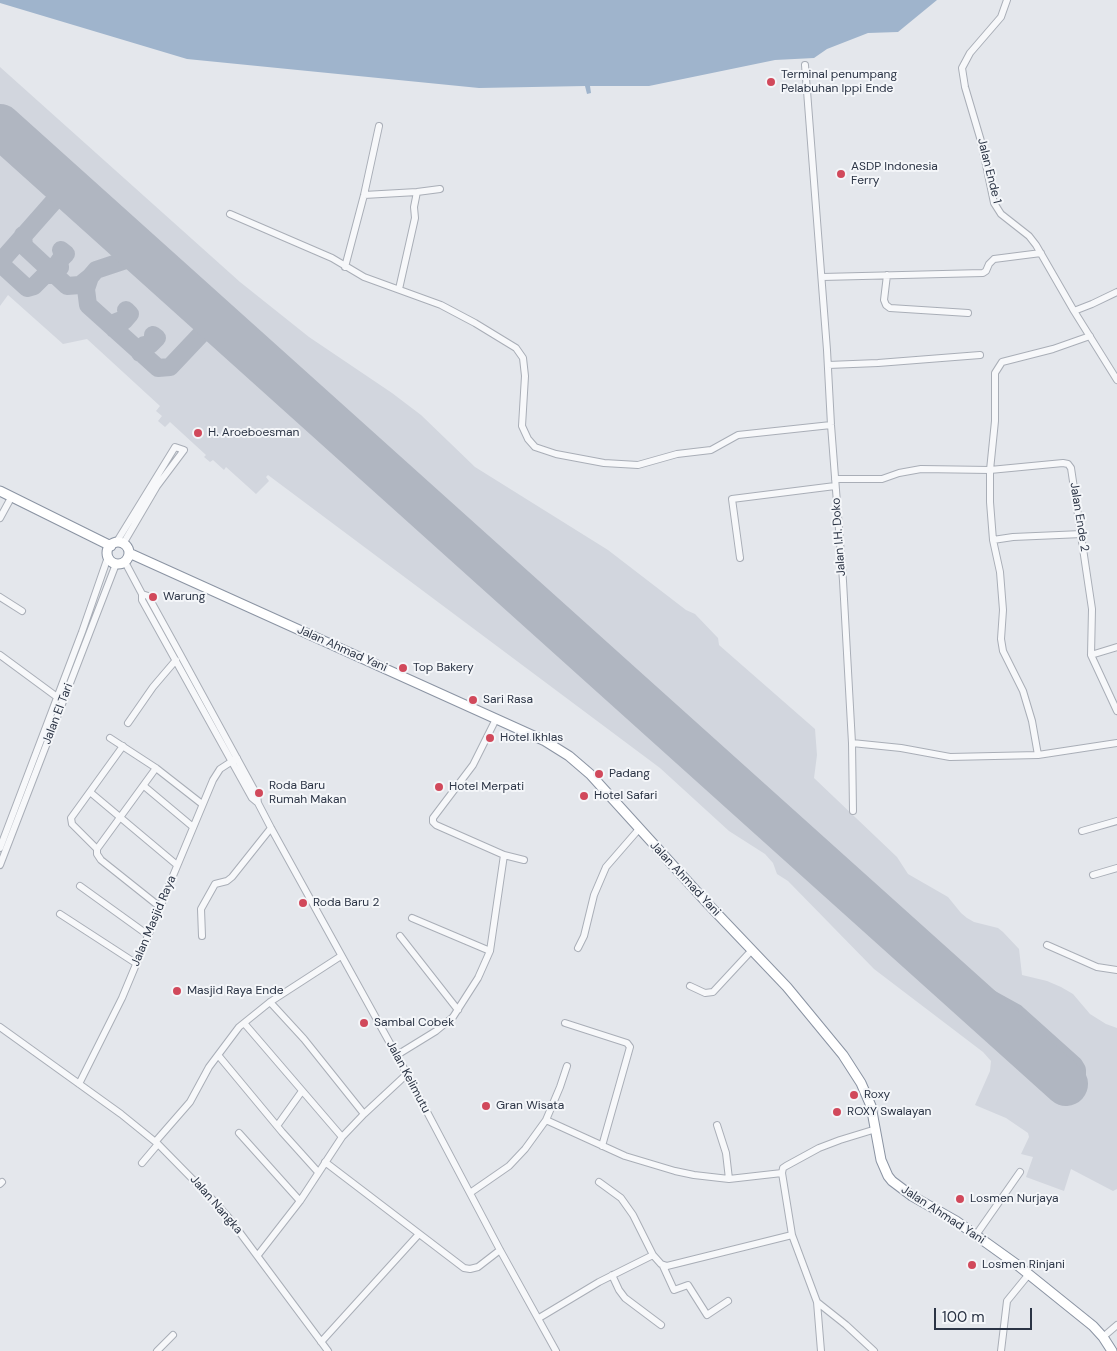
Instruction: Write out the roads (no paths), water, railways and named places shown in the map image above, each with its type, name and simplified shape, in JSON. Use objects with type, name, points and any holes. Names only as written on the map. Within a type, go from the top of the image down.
[{"type":"highway","points":[[0,491],[127,548],[120,559],[108,551],[116,544]]},
{"type":"highway","name":"Jalan Ahmad Yani","points":[[120,559],[496,719],[546,741],[569,756],[590,774],[803,1005],[843,1055],[871,1106],[881,1160],[892,1181],[976,1235],[1029,1274],[1093,1326],[1112,1351]]},
{"type":"street","name":"Jalan Ende 1","points":[[1007,0],[1001,17],[964,62],[962,68],[962,76],[982,141],[994,203],[1001,214],[1028,236],[1041,253],[1117,380]]},
{"type":"street","name":"Jalan I.H. Doko","points":[[805,64],[828,365],[852,743],[853,811]]},
{"type":"street","points":[[344,267],[364,195],[379,126]]},
{"type":"street","points":[[364,195],[440,189]]},
{"type":"street","points":[[399,288],[415,218],[414,207],[417,192]]},
{"type":"street","points":[[230,214],[332,258],[344,267],[364,277],[399,288],[441,305],[516,348],[523,358],[525,376],[522,426],[528,439],[535,447],[556,454],[604,463],[638,464],[677,454],[711,450],[738,435],[831,424]]},
{"type":"street","points":[[822,277],[983,273],[994,260],[1041,253]]},
{"type":"street","points":[[886,275],[884,300],[890,308],[968,312]]},
{"type":"street","points":[[1074,310],[1117,292]]},
{"type":"street","points":[[1038,755],[1024,691],[1003,651],[1000,639],[1003,610],[1000,572],[993,540],[990,502],[996,373],[1002,362],[1090,336]]},
{"type":"street","points":[[828,365],[980,355]]},
{"type":"street","points":[[116,544],[138,511],[175,447],[184,450],[138,511]]},
{"type":"street","name":"Jalan Ende 2","points":[[835,478],[882,479],[899,473],[921,469],[990,470],[1068,464],[1071,468],[1082,534],[1092,609],[1092,655],[1094,664],[1117,711]]},
{"type":"street","points":[[740,558],[732,499],[835,486]]},
{"type":"street","points":[[0,518],[12,496]]},
{"type":"street","points":[[993,540],[1013,537],[1082,534]]},
{"type":"street","points":[[120,559],[142,594],[142,600],[234,760]]},
{"type":"street","name":"Jalan El Tari","points":[[0,865],[57,697],[120,559]]},
{"type":"street","name":"Jalan El Tari","points":[[0,848],[120,559]]},
{"type":"street","points":[[142,594],[148,596],[234,760]]},
{"type":"street","points":[[0,597],[22,611]]},
{"type":"street","points":[[1092,655],[1117,647]]},
{"type":"street","points":[[0,655],[57,697]]},
{"type":"street","points":[[128,723],[152,687],[176,660]]},
{"type":"street","points":[[496,719],[473,765],[433,818],[436,825],[504,855],[524,860]]},
{"type":"street","points":[[110,738],[156,768],[202,804]]},
{"type":"street","points":[[852,743],[901,748],[950,757],[1038,755],[1117,743]]},
{"type":"street","points":[[123,746],[70,820],[97,849],[97,854],[101,860],[160,907]]},
{"type":"street","name":"Jalan Kelimutu","points":[[234,760],[252,798],[258,803],[407,1074],[556,1351]]},
{"type":"street","name":"Jalan Masjid Raya","points":[[79,1084],[122,998],[213,780],[220,769],[234,760]]},
{"type":"street","points":[[97,849],[156,768]]},
{"type":"street","points":[[144,786],[193,827]]},
{"type":"street","points":[[90,792],[177,865]]},
{"type":"street","points":[[1082,831],[1117,821]]},
{"type":"street","points":[[202,936],[201,908],[215,884],[227,881],[232,877],[271,828]]},
{"type":"street","points":[[578,948],[584,936],[594,895],[604,871],[611,860],[639,829]]},
{"type":"street","points":[[397,1056],[436,1031],[453,1017],[478,978],[490,951],[504,855]]},
{"type":"street","points":[[1093,875],[1117,868]]},
{"type":"street","points":[[80,886],[148,936]]},
{"type":"street","points":[[60,914],[136,964]]},
{"type":"street","points":[[412,918],[490,951]]},
{"type":"street","points":[[400,936],[458,1010]]},
{"type":"street","points":[[1047,944],[1098,967],[1117,970]]},
{"type":"street","points":[[690,986],[706,993],[712,992],[752,950]]},
{"type":"street","points":[[142,1163],[190,1102],[229,1038],[270,1002],[341,956]]},
{"type":"street","points":[[270,1002],[304,1039],[364,1114]]},
{"type":"street","points":[[244,1023],[342,1137]]},
{"type":"street","points":[[566,1023],[627,1044],[630,1047],[602,1146]]},
{"type":"street","name":"Jalan Nangka","points":[[0,1027],[157,1142],[214,1200],[258,1255],[328,1351]]},
{"type":"street","points":[[218,1055],[318,1172]]},
{"type":"street","points":[[470,1193],[509,1166],[525,1149],[546,1120],[567,1066]]},
{"type":"street","points":[[258,1255],[300,1201],[342,1137],[407,1074]]},
{"type":"street","points":[[277,1126],[302,1091]]},
{"type":"street","points":[[546,1120],[626,1156],[675,1171],[729,1179],[782,1173]]},
{"type":"street","points":[[717,1125],[724,1143],[729,1179]]},
{"type":"street","points":[[821,1351],[817,1302],[792,1234],[782,1173],[783,1168],[819,1148],[876,1128]]},
{"type":"street","points":[[238,1133],[300,1201]]},
{"type":"street","points":[[325,1162],[464,1268],[478,1267],[500,1250]]},
{"type":"street","points":[[976,1235],[1020,1172]]},
{"type":"street","points":[[599,1182],[621,1198],[653,1255],[664,1266],[674,1290],[688,1285],[707,1316],[728,1301]]},
{"type":"street","points":[[321,1342],[419,1234]]},
{"type":"street","points":[[664,1266],[792,1234]]},
{"type":"street","points":[[539,1318],[612,1275],[653,1255]]},
{"type":"street","points":[[1001,1351],[1007,1301],[1029,1274]]},
{"type":"street","points":[[612,1275],[625,1298],[661,1325]]},
{"type":"street","points":[[817,1302],[874,1351]]},
{"type":"street","points":[[1103,1337],[1117,1325]]},
{"type":"street","points":[[157,1351],[173,1335]]},
{"type":"water","points":[[0,0],[937,0],[898,32],[868,33],[827,49],[814,58],[775,60],[649,86],[590,86],[591,93],[587,94],[585,86],[479,88],[187,59],[0,3]]},
{"type":"place","name":"Terminal penumpang Pelabuhan Ippi Ende","points":[[771,82]]},
{"type":"place","name":"ASDP Indonesia Ferry","points":[[841,174]]},
{"type":"place","name":"H. Aroeboesman","points":[[198,433]]},
{"type":"place","name":"Warung","points":[[153,597]]},
{"type":"place","name":"Top Bakery","points":[[403,668]]},
{"type":"place","name":"Sari Rasa","points":[[473,700]]},
{"type":"place","name":"Hotel Ikhlas","points":[[490,738]]},
{"type":"place","name":"Padang","points":[[599,774]]},
{"type":"place","name":"Hotel Merpati","points":[[439,787]]},
{"type":"place","name":"Roda Baru Rumah Makan","points":[[259,793]]},
{"type":"place","name":"Hotel Safari","points":[[584,796]]},
{"type":"place","name":"Roda Baru 2","points":[[303,903]]},
{"type":"place","name":"Masjid Raya Ende","points":[[177,991]]},
{"type":"place","name":"Sambal Cobek","points":[[364,1023]]},
{"type":"place","name":"Roxy","points":[[854,1095]]},
{"type":"place","name":"Gran Wisata","points":[[486,1106]]},
{"type":"place","name":"ROXY Swalayan","points":[[837,1112]]},
{"type":"place","name":"Losmen Nurjaya","points":[[960,1199]]},
{"type":"place","name":"Losmen Rinjani","points":[[972,1265]]}]
